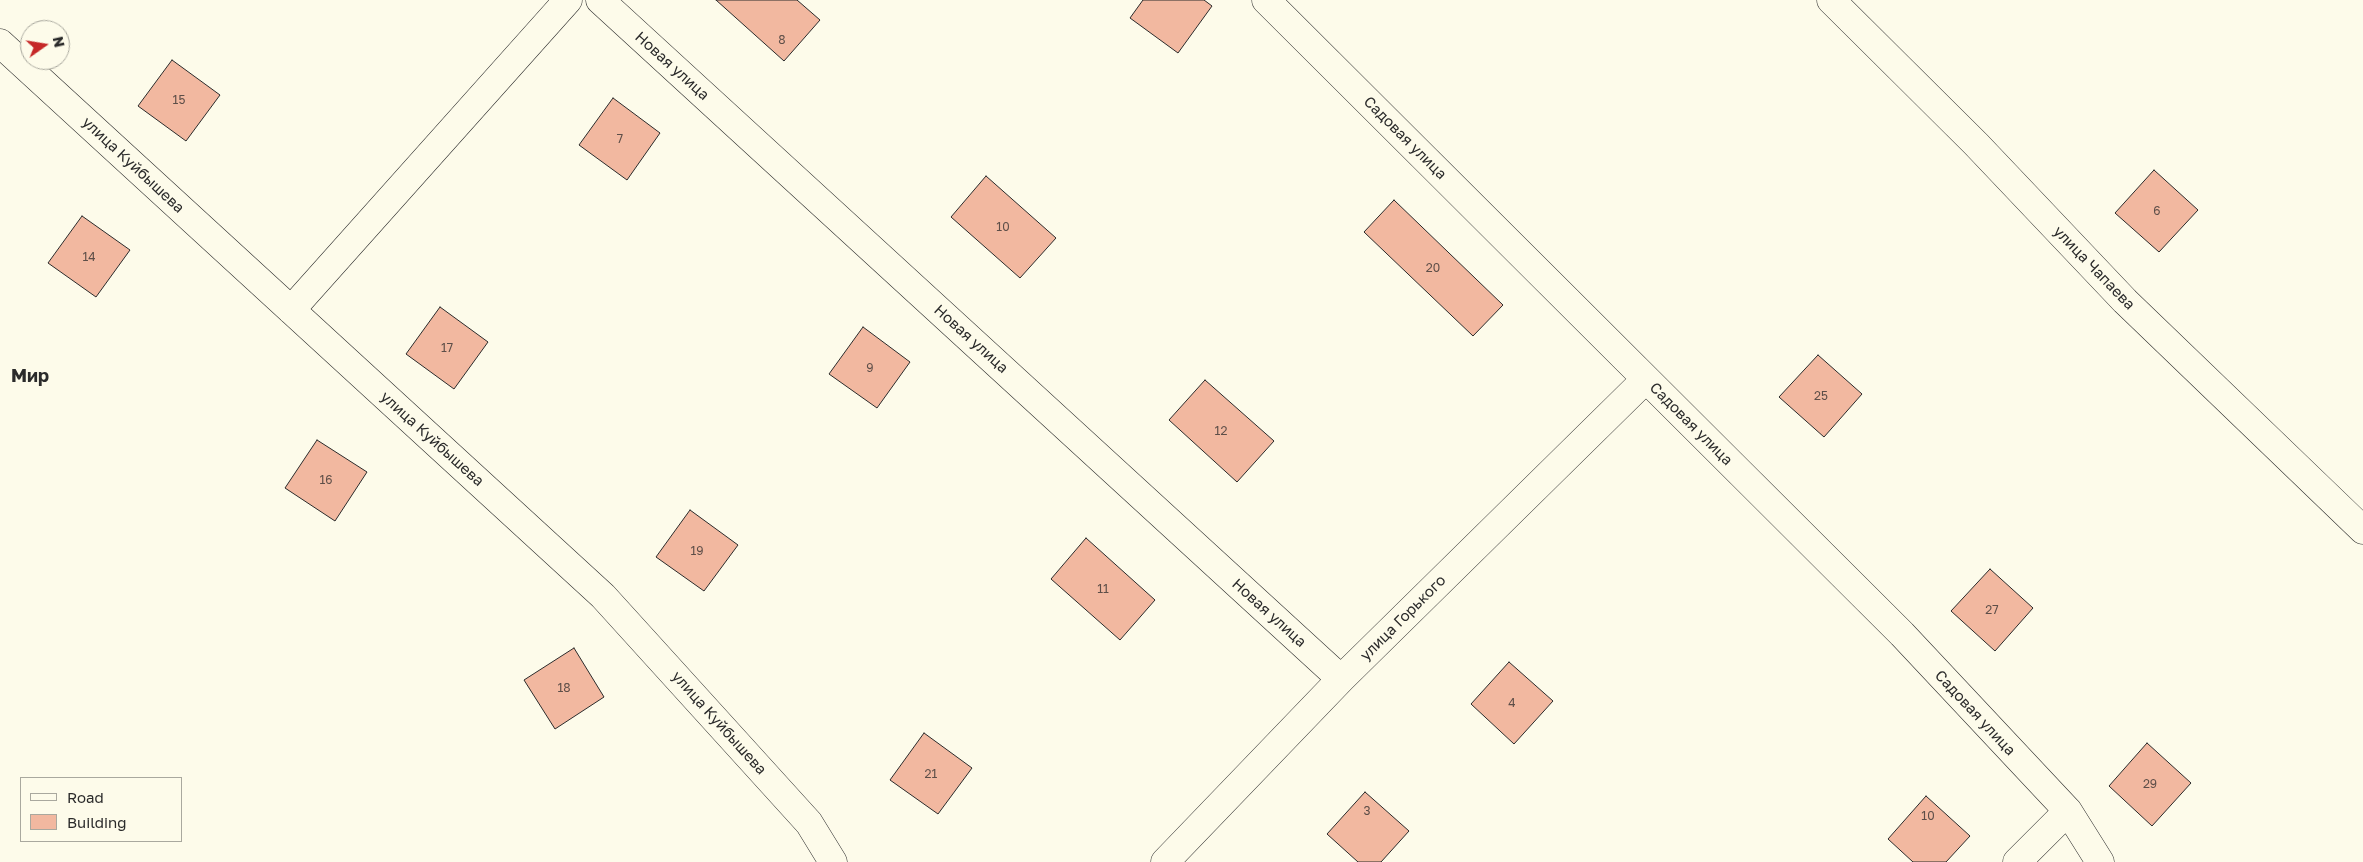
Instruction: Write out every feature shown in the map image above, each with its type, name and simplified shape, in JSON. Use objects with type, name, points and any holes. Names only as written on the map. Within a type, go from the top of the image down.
[{"type":"street","points":[[291,310],[568,0]]},
{"type":"street","name":"Новая улица","points":[[600,0],[1341,679]]},
{"type":"street","name":"Садовая улица","points":[[1266,0],[1902,634],[2068,811],[2100,862]]},
{"type":"street","name":"улица Чапаева","points":[[1831,0],[1976,144],[2125,301],[2363,530]]},
{"type":"street","name":"улица Куйбышева","points":[[0,43],[603,596],[809,823],[833,862]]},
{"type":"street","name":"улица Горького","points":[[1165,862],[1341,679],[1646,378]]},
{"type":"street","points":[[2017,862],[2068,811]]},
{"type":"building","points":[[716,0],[797,0],[820,20],[784,61]]},
{"type":"building","points":[[1143,0],[1204,0],[1212,6],[1178,53],[1130,18]]},
{"type":"building","points":[[172,60],[220,95],[186,141],[138,106]]},
{"type":"building","points":[[613,98],[660,133],[627,180],[579,145]]},
{"type":"building","points":[[2154,170],[2198,210],[2159,252],[2115,213]]},
{"type":"building","points":[[986,176],[1056,238],[1020,278],[951,217]]},
{"type":"building","points":[[1394,200],[1503,305],[1473,336],[1364,232]]},
{"type":"building","points":[[82,216],[130,250],[96,297],[48,263]]},
{"type":"building","points":[[440,307],[488,342],[454,389],[406,354]]},
{"type":"building","points":[[863,327],[910,362],[877,408],[829,374]]},
{"type":"building","points":[[1818,355],[1862,394],[1824,437],[1779,397]]},
{"type":"building","points":[[1205,380],[1274,441],[1237,482],[1169,420]]},
{"type":"building","points":[[317,440],[367,472],[335,521],[285,488]]},
{"type":"building","points":[[690,510],[738,545],[704,591],[656,557]]},
{"type":"building","points":[[1086,538],[1155,600],[1120,640],[1051,579]]},
{"type":"building","points":[[1990,569],[2033,608],[1995,651],[1951,611]]},
{"type":"building","points":[[574,648],[604,697],[555,729],[524,680]]},
{"type":"building","points":[[1509,662],[1553,701],[1514,744],[1471,704]]},
{"type":"building","points":[[924,733],[972,768],[938,814],[890,780]]},
{"type":"building","points":[[2147,743],[2191,783],[2152,826],[2109,786]]},
{"type":"building","points":[[1365,792],[1409,831],[1381,862],[1358,862],[1327,834]]},
{"type":"building","points":[[1926,796],[1970,836],[1946,862],[1913,862],[1888,839]]},
{"type":"district","name":"Мир","points":[[30,376]]}]
